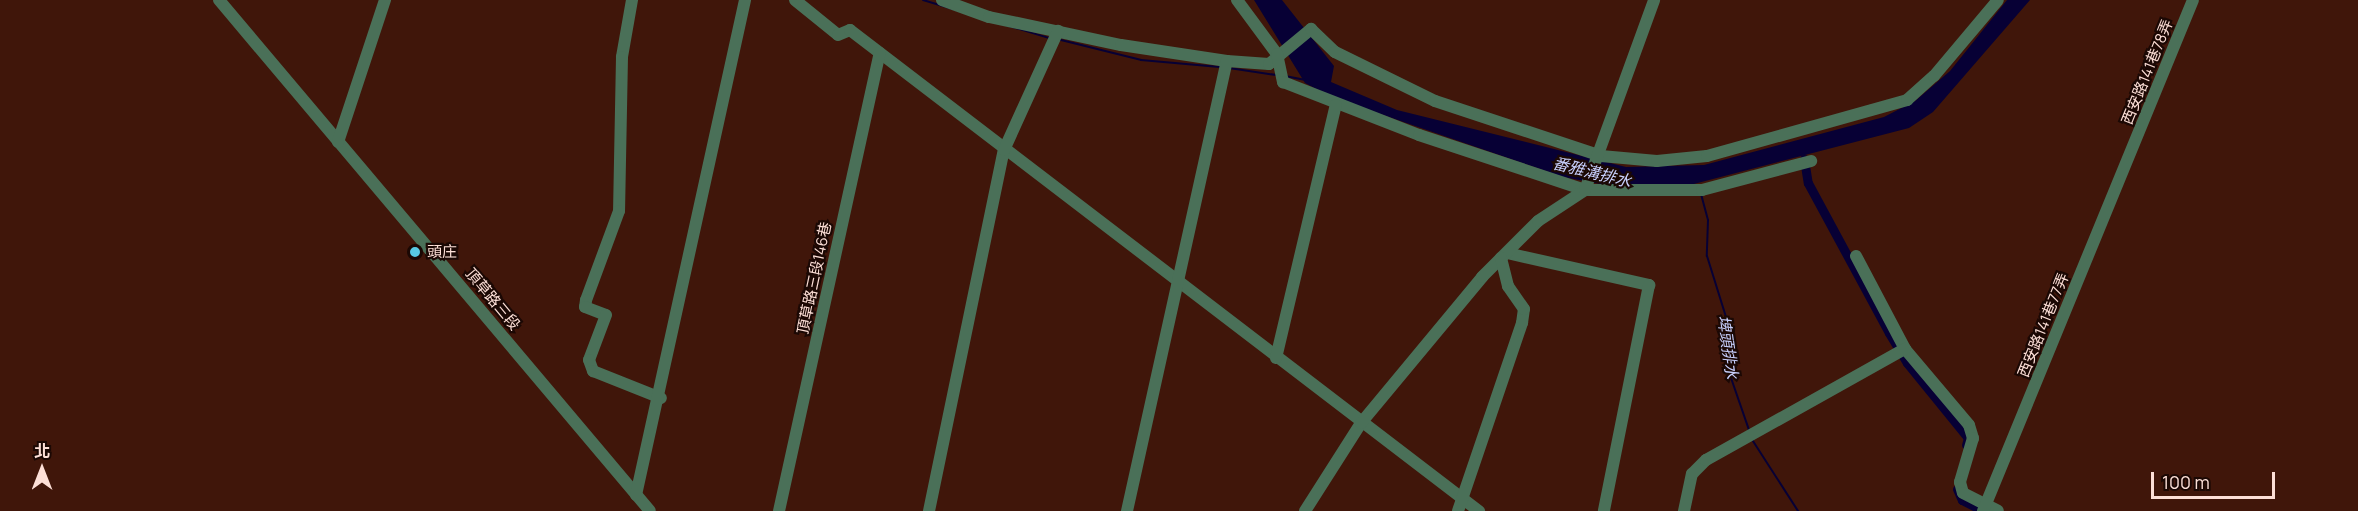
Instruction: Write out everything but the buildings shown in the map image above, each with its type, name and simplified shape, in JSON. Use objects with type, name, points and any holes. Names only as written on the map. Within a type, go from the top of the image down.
[{"type":"street","name":"頂草路三段","points":[[219,0],[650,511]]},
{"type":"street","points":[[338,142],[385,0]]},
{"type":"street","points":[[632,0],[622,57],[619,211],[585,300],[585,307],[606,315],[589,360],[593,371],[661,398]]},
{"type":"street","points":[[636,495],[661,398],[745,0]]},
{"type":"street","points":[[795,0],[838,35],[850,30],[880,52],[1004,150],[1479,511]]},
{"type":"street","points":[[942,0],[1054,36],[1226,66],[1269,64],[1277,54],[1311,29],[1335,52],[1435,101],[1601,156],[1657,161],[1707,156],[1906,100],[1934,76],[1998,0]]},
{"type":"street","points":[[1237,0],[1277,54],[1278,74],[1335,105],[1585,190],[1702,190],[1811,161]]},
{"type":"street","points":[[1305,511],[1361,423],[1504,256],[1538,221],[1585,190],[1601,156],[1654,0]]},
{"type":"street","name":"西安路141巷78弄","points":[[2130,156],[2193,0]]},
{"type":"street","points":[[929,511],[1004,150],[1054,36]]},
{"type":"street","name":"頂草路三段146巷","points":[[779,511],[880,52]]},
{"type":"street","points":[[1126,511],[1175,279],[1226,66]]},
{"type":"street","points":[[1276,358],[1335,105]]},
{"type":"street","name":"西安路141巷77弄","points":[[1984,509],[2130,156]]},
{"type":"street","points":[[1458,511],[1522,323],[1524,309],[1508,286],[1504,256]]},
{"type":"street","points":[[1504,256],[1649,285],[1604,511]]},
{"type":"street","points":[[1856,256],[1902,351],[1969,425],[1972,444],[1961,488],[1966,498],[1984,509],[1998,511]]},
{"type":"street","points":[[1684,511],[1692,474],[1749,434],[1902,351]]},
{"type":"water","name":"番雅溝排水","points":[[1254,0],[1282,0],[1334,66],[1331,82],[1397,110],[1626,167],[1704,165],[1884,117],[1915,101],[1950,71],[2007,0],[2030,0],[1933,112],[1909,128],[1690,185],[1622,188],[1563,177],[1331,97],[1305,83]]},
{"type":"waterway","points":[[923,0],[1049,38]]},
{"type":"waterway","points":[[1057,39],[1141,60],[1220,67]]},
{"type":"waterway","points":[[1229,68],[1276,75]]},
{"type":"waterway","points":[[1285,76],[1306,80]]},
{"type":"waterway","points":[[1804,159],[1808,183],[1889,333],[1907,363],[1968,438],[1966,445]]},
{"type":"waterway","name":"埤頭排水","points":[[1701,194],[1708,220],[1707,256],[1730,330],[1730,375],[1749,430]]},
{"type":"waterway","name":"埤頭排水","points":[[1751,438],[1798,511]]},
{"type":"waterway","points":[[1957,489],[1962,500],[1984,511]]},
{"type":"place","name":"頭庄","points":[[415,252]]}]
